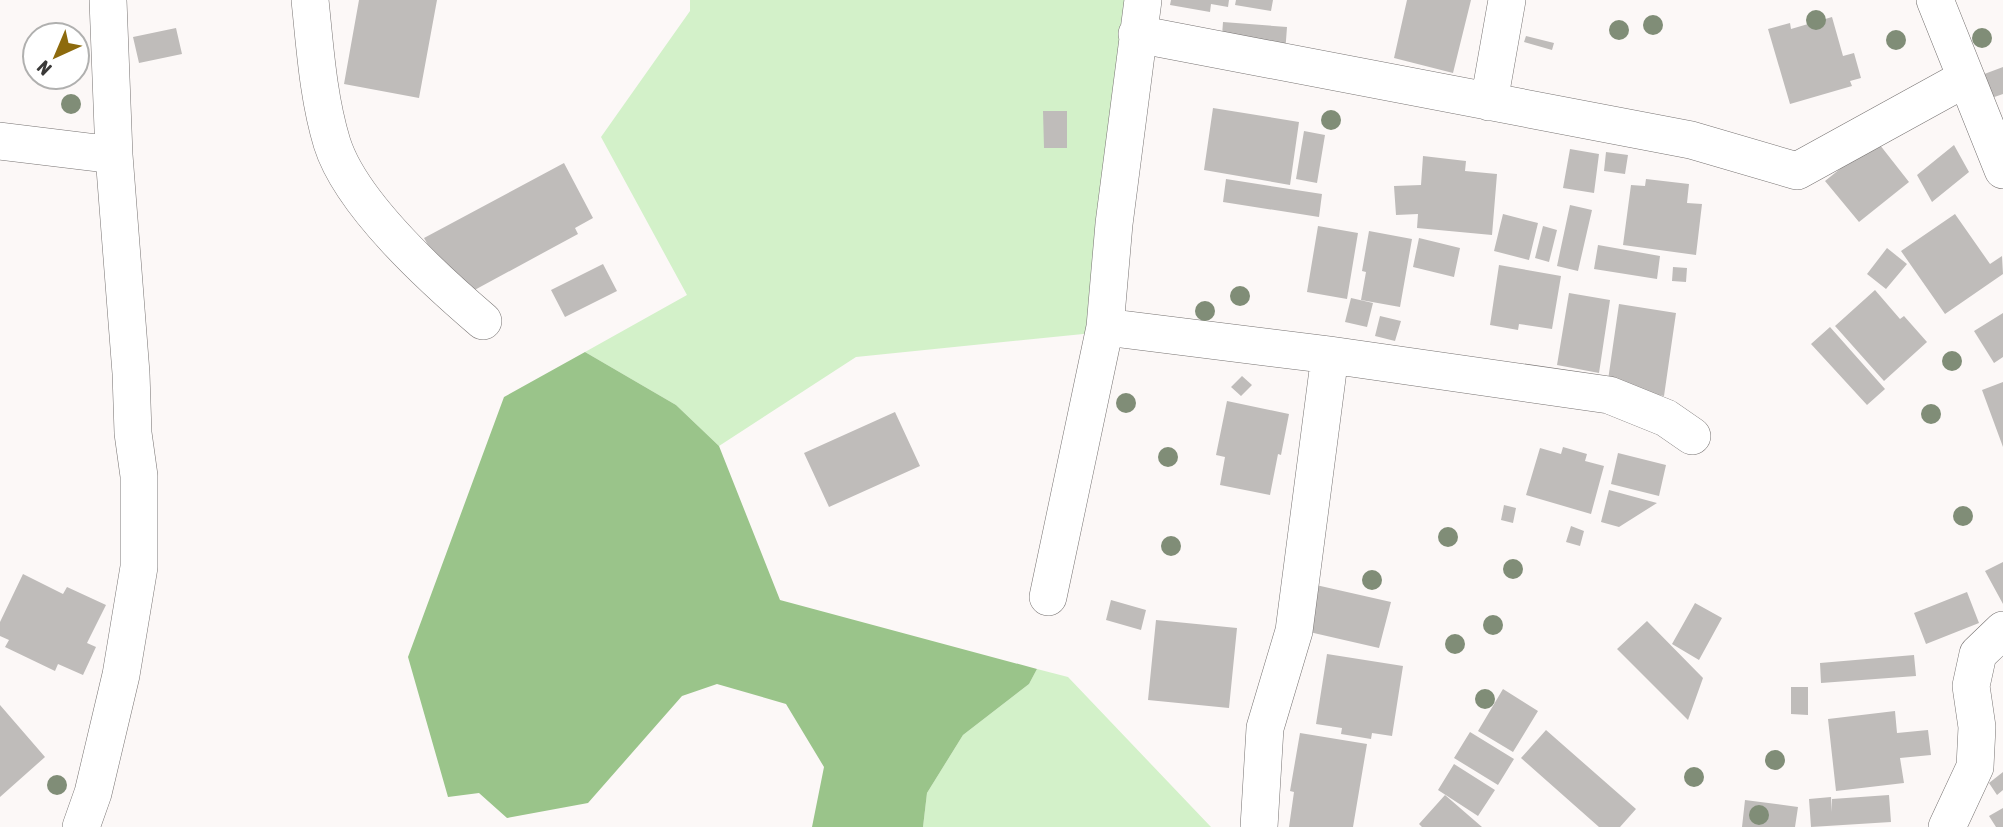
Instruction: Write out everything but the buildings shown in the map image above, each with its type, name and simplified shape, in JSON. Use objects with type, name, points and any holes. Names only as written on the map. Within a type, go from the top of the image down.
[{"type":"street","points":[[81,827],[93,793],[121,675],[139,567],[139,476],[114,155],[108,0]]},
{"type":"street","points":[[310,0],[317,68],[332,144],[350,180],[384,224],[435,280],[483,321]]},
{"type":"street","points":[[1489,102],[1507,0]]},
{"type":"street","points":[[1935,0],[2003,170]]},
{"type":"street","points":[[1048,597],[1105,327],[1114,224],[1140,17],[1489,102],[1691,140],[1797,171],[1966,78]]},
{"type":"street","points":[[0,141],[114,155]]},
{"type":"street","points":[[1105,327],[1330,355],[1609,395],[1666,418],[1692,436]]},
{"type":"street","points":[[1259,827],[1265,728],[1294,631],[1330,355]]},
{"type":"street","points":[[1947,827],[1975,767],[1977,727],[1971,686],[1978,654],[2003,630]]},
{"type":"green space","points":[[690,0],[1160,0],[1113,331],[856,357],[719,446],[676,405],[585,352],[687,295],[601,137],[690,11]]},
{"type":"green space","points":[[585,352],[676,405],[719,446],[780,600],[1037,669],[1029,684],[963,735],[927,793],[923,827],[812,827],[824,767],[786,704],[717,684],[682,696],[588,803],[507,818],[479,793],[448,797],[408,657],[504,397]]},
{"type":"green space","points":[[1037,669],[1068,677],[1211,827],[923,827],[927,793],[963,735],[1029,684]]}]
